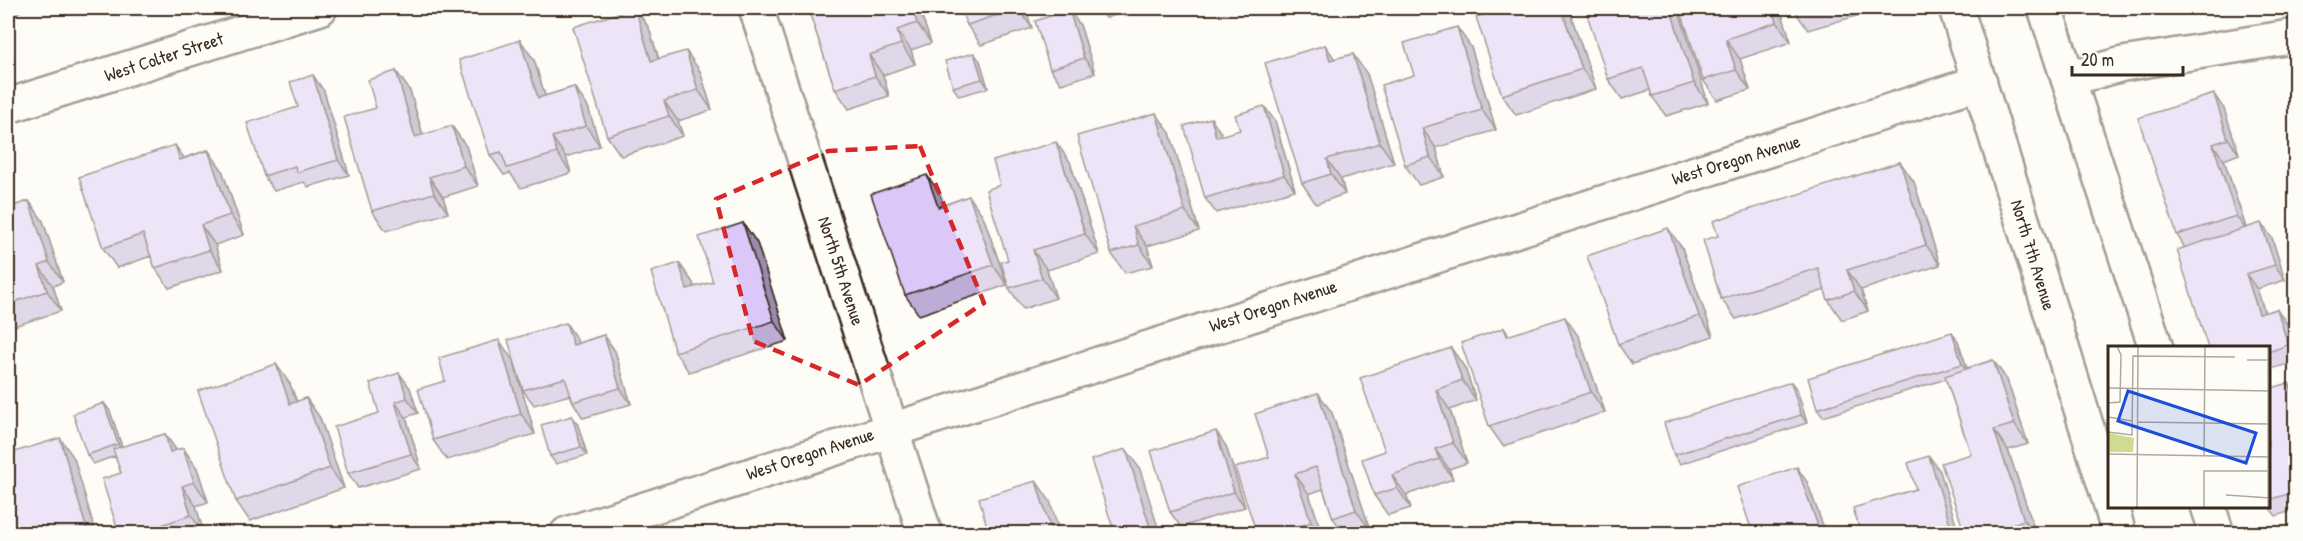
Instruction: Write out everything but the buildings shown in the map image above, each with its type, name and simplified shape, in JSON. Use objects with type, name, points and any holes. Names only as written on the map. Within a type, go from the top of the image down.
[{"type":"street","name":"West Colter Street","points":[[8,106],[320,8]]},
{"type":"street","name":"North 5th Avenue","points":[[756,8],[926,534]]},
{"type":"street","name":"North 7th Avenue","points":[[1956,8],[2108,498]]},
{"type":"street","points":[[2045,8],[2155,346]]},
{"type":"street","points":[[2068,79],[2123,64],[2295,36]]},
{"type":"street","name":"West Oregon Avenue","points":[[567,534],[891,428],[1980,82]]},
{"type":"street","name":"North 7th Avenue","points":[[2111,508],[2119,534]]},
{"type":"street","points":[[2208,508],[2217,534]]},
{"type":"highlighted area","points":[[920,146],[984,303],[859,385],[753,341],[716,199],[828,151]]}]
